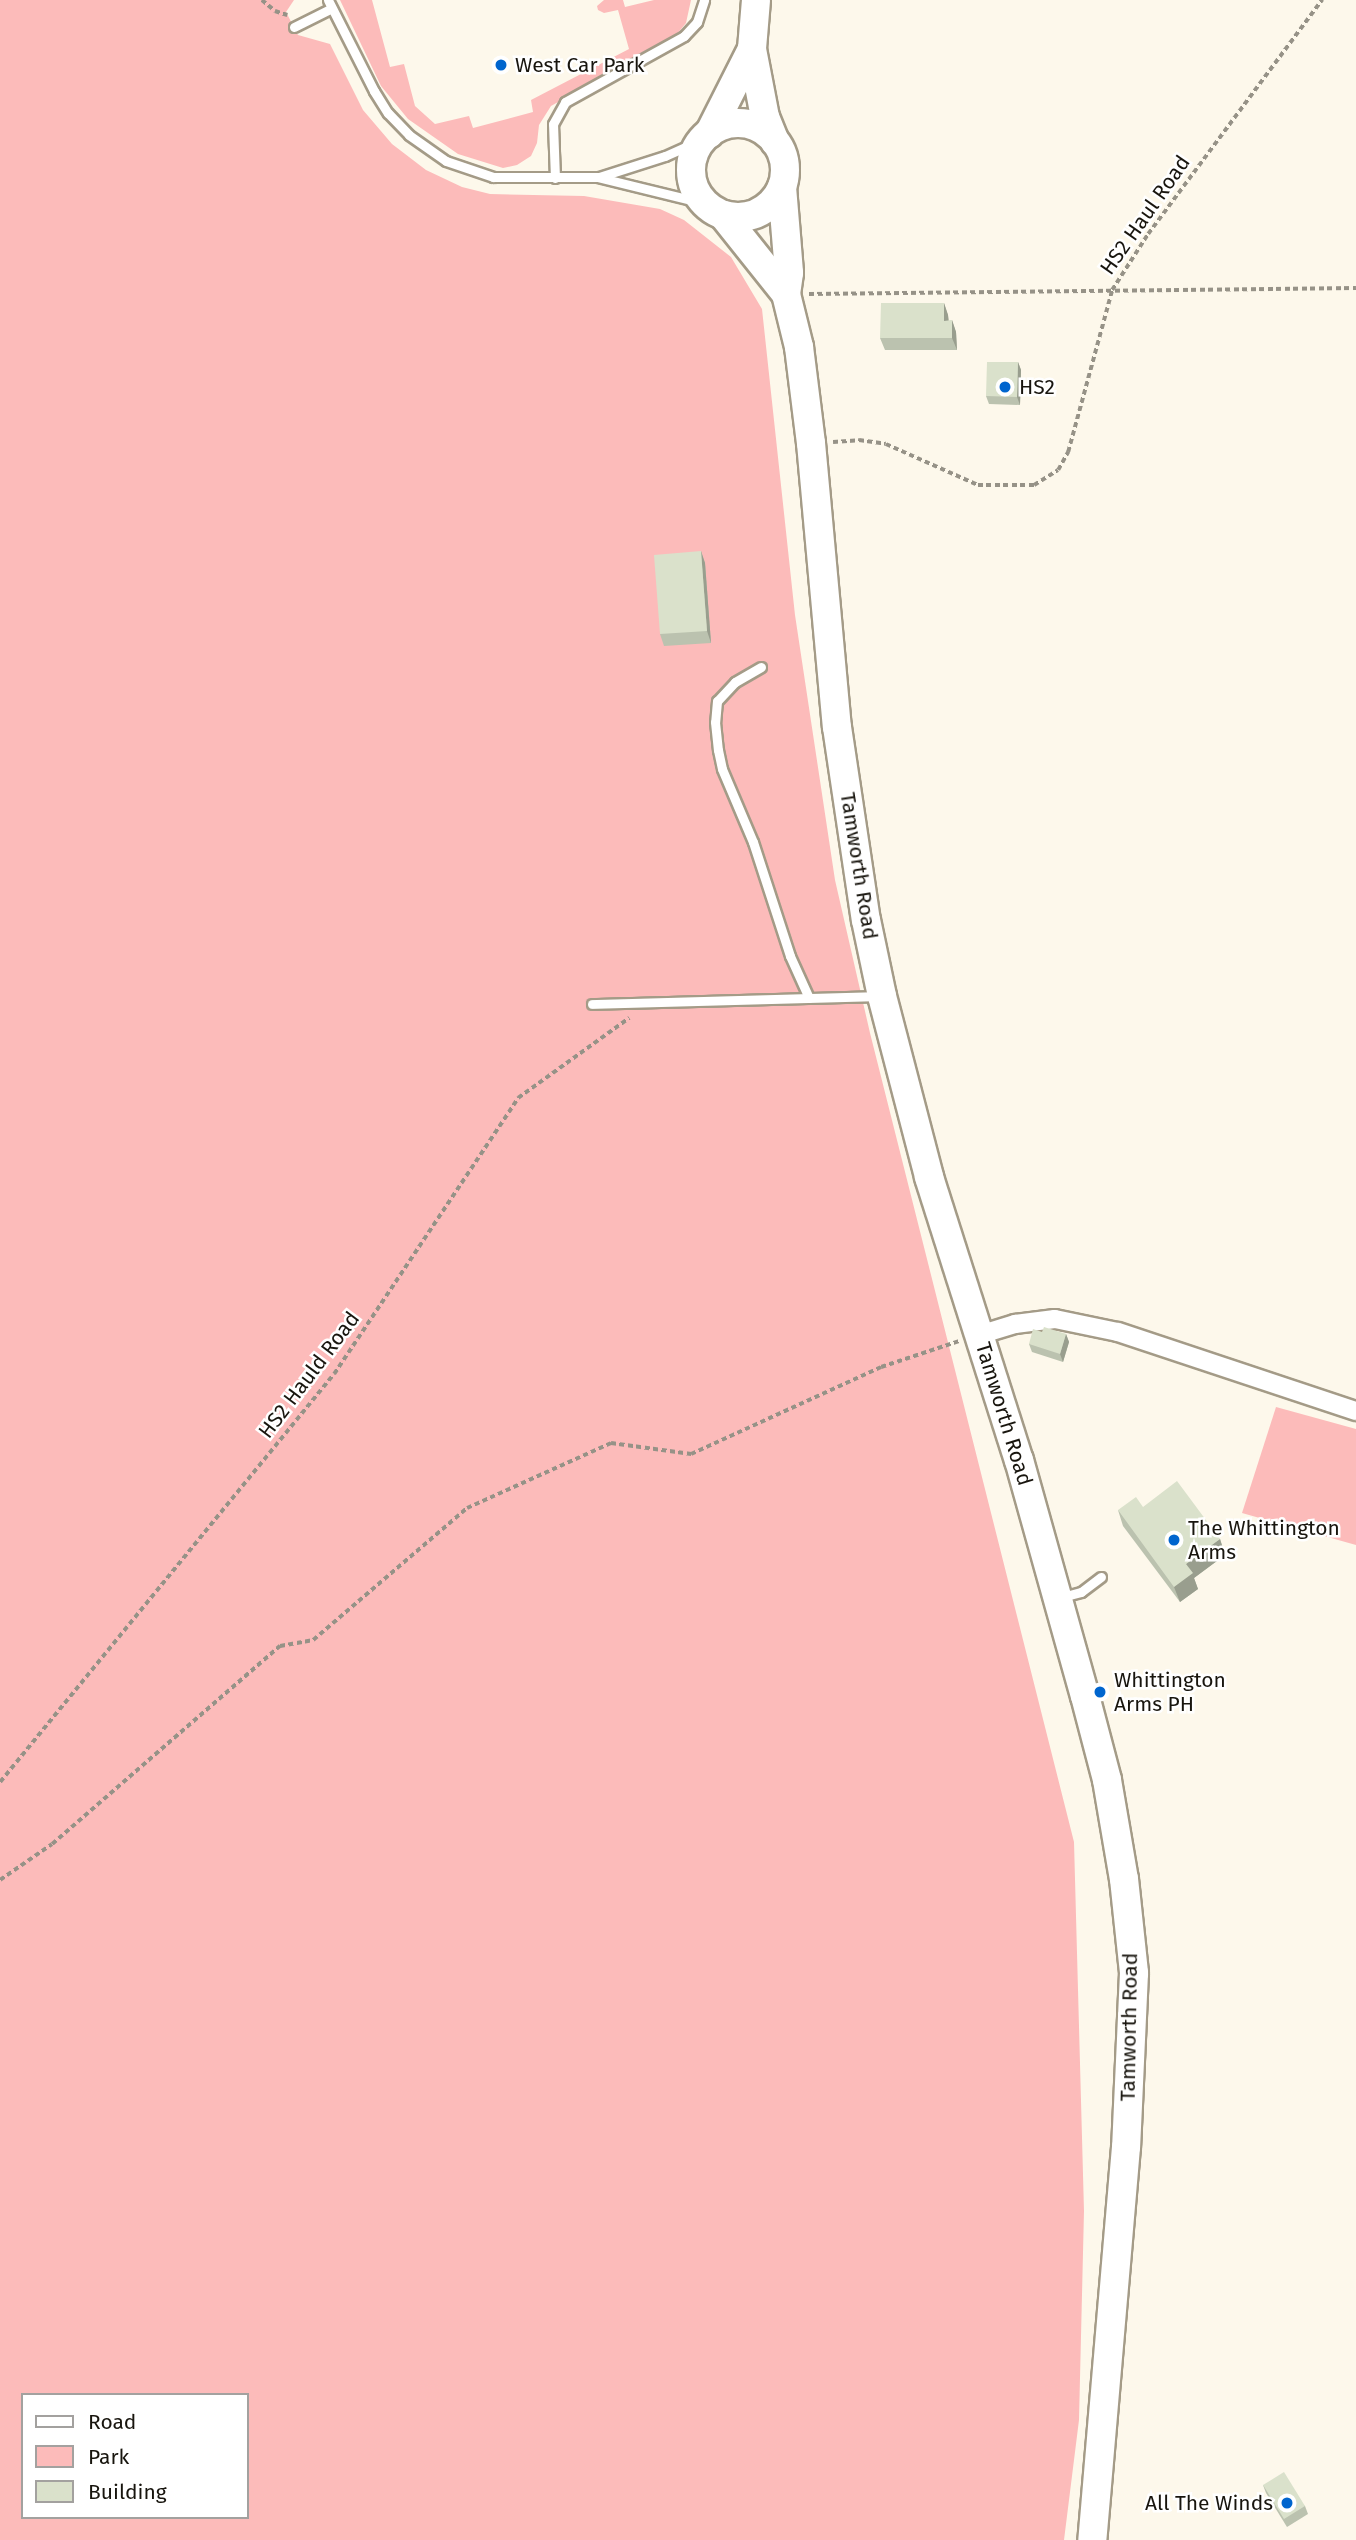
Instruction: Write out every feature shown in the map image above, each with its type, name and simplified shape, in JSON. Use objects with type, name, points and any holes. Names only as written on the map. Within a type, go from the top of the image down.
[{"type":"main road","points":[[752,48],[706,136],[696,148],[691,171],[693,183],[714,209],[744,217],[763,210],[782,187],[783,159],[765,117],[752,48],[756,0]]},
{"type":"main road","points":[[706,136],[725,125],[744,124],[761,130],[775,142]]},
{"type":"main road","name":"Tamworth Road","points":[[782,187],[789,273],[786,294],[799,347],[811,443],[837,727],[866,920],[882,996],[929,1177],[1057,1599],[1107,1780],[1124,1880],[1134,1973],[1126,2147],[1092,2540]]},
{"type":"main road","name":"Tamworth Road","points":[[714,209],[786,294]]},
{"type":"street","points":[[979,1335],[1015,1324],[1055,1319],[1118,1332],[1356,1411]]},
{"type":"lane","points":[[555,178],[553,124],[565,102],[684,36],[697,22],[704,0]]},
{"type":"lane","points":[[294,27],[330,4],[380,102],[416,141],[446,161],[478,174],[513,178],[597,177],[665,156],[706,136]]},
{"type":"lane","points":[[597,177],[714,209]]},
{"type":"lane","points":[[761,667],[734,681],[717,701],[715,722],[718,750],[722,769],[753,842],[790,956],[809,998]]},
{"type":"lane","points":[[592,1004],[882,996]]},
{"type":"lane","points":[[1057,1599],[1081,1592],[1101,1577]]},
{"type":"path","points":[[262,0],[275,11],[288,15]]},
{"type":"path","name":"HS2 Haul Road","points":[[811,443],[859,440],[886,444],[978,485],[1034,485],[1058,470],[1068,452],[1112,290],[1148,234],[1322,0]]},
{"type":"path","points":[[786,294],[1356,288]]},
{"type":"path","name":"HS2 Hauld Road","points":[[0,1782],[334,1374],[518,1098],[650,1002]]},
{"type":"path","points":[[0,1880],[52,1844],[280,1646],[313,1640],[467,1508],[611,1443],[691,1454],[881,1367],[979,1335]]},
{"type":"green space","points":[[0,0],[294,0],[286,12],[298,35],[330,44],[363,110],[392,144],[426,170],[462,187],[490,194],[584,196],[660,209],[684,220],[731,257],[762,309],[795,615],[835,880],[870,1033],[1074,1842],[1084,2211],[1079,2420],[1064,2540],[0,2540]]},
{"type":"green space","points":[[340,0],[372,0],[390,67],[404,64],[415,106],[435,124],[469,116],[473,128],[533,112],[531,100],[629,49],[618,10],[604,13],[598,10],[597,6],[604,0],[623,0],[625,7],[654,0],[691,0],[686,23],[677,34],[551,106],[539,125],[537,143],[531,156],[517,165],[503,168],[458,154],[408,119],[381,86]]},
{"type":"green space","points":[[1276,1407],[1356,1429],[1356,1545],[1242,1513]]},
{"type":"building","points":[[881,303],[944,303],[944,321],[952,320],[952,338],[880,338]]},
{"type":"building","name":"HS2","points":[[987,362],[1018,362],[1017,397],[986,396]]},
{"type":"building","points":[[701,551],[707,631],[660,634],[654,555]]},
{"type":"building","points":[[1044,1327],[1066,1334],[1060,1354],[1029,1344],[1033,1329],[1042,1332]]},
{"type":"building","name":"The Whittington Arms","points":[[1177,1481],[1220,1539],[1186,1564],[1193,1573],[1174,1587],[1118,1510],[1136,1497],[1143,1507]]},
{"type":"building","name":"All The Winds","points":[[1284,2472],[1305,2506],[1284,2519],[1263,2485]]},
{"type":"place","name":"West Car Park","points":[[501,65]]},
{"type":"place","name":"HS2","points":[[1005,387]]},
{"type":"place","name":"The Whittington Arms","points":[[1174,1540]]},
{"type":"place","name":"Whittington Arms PH","points":[[1100,1692]]},
{"type":"place","name":"All The Winds","points":[[1287,2503]]}]
